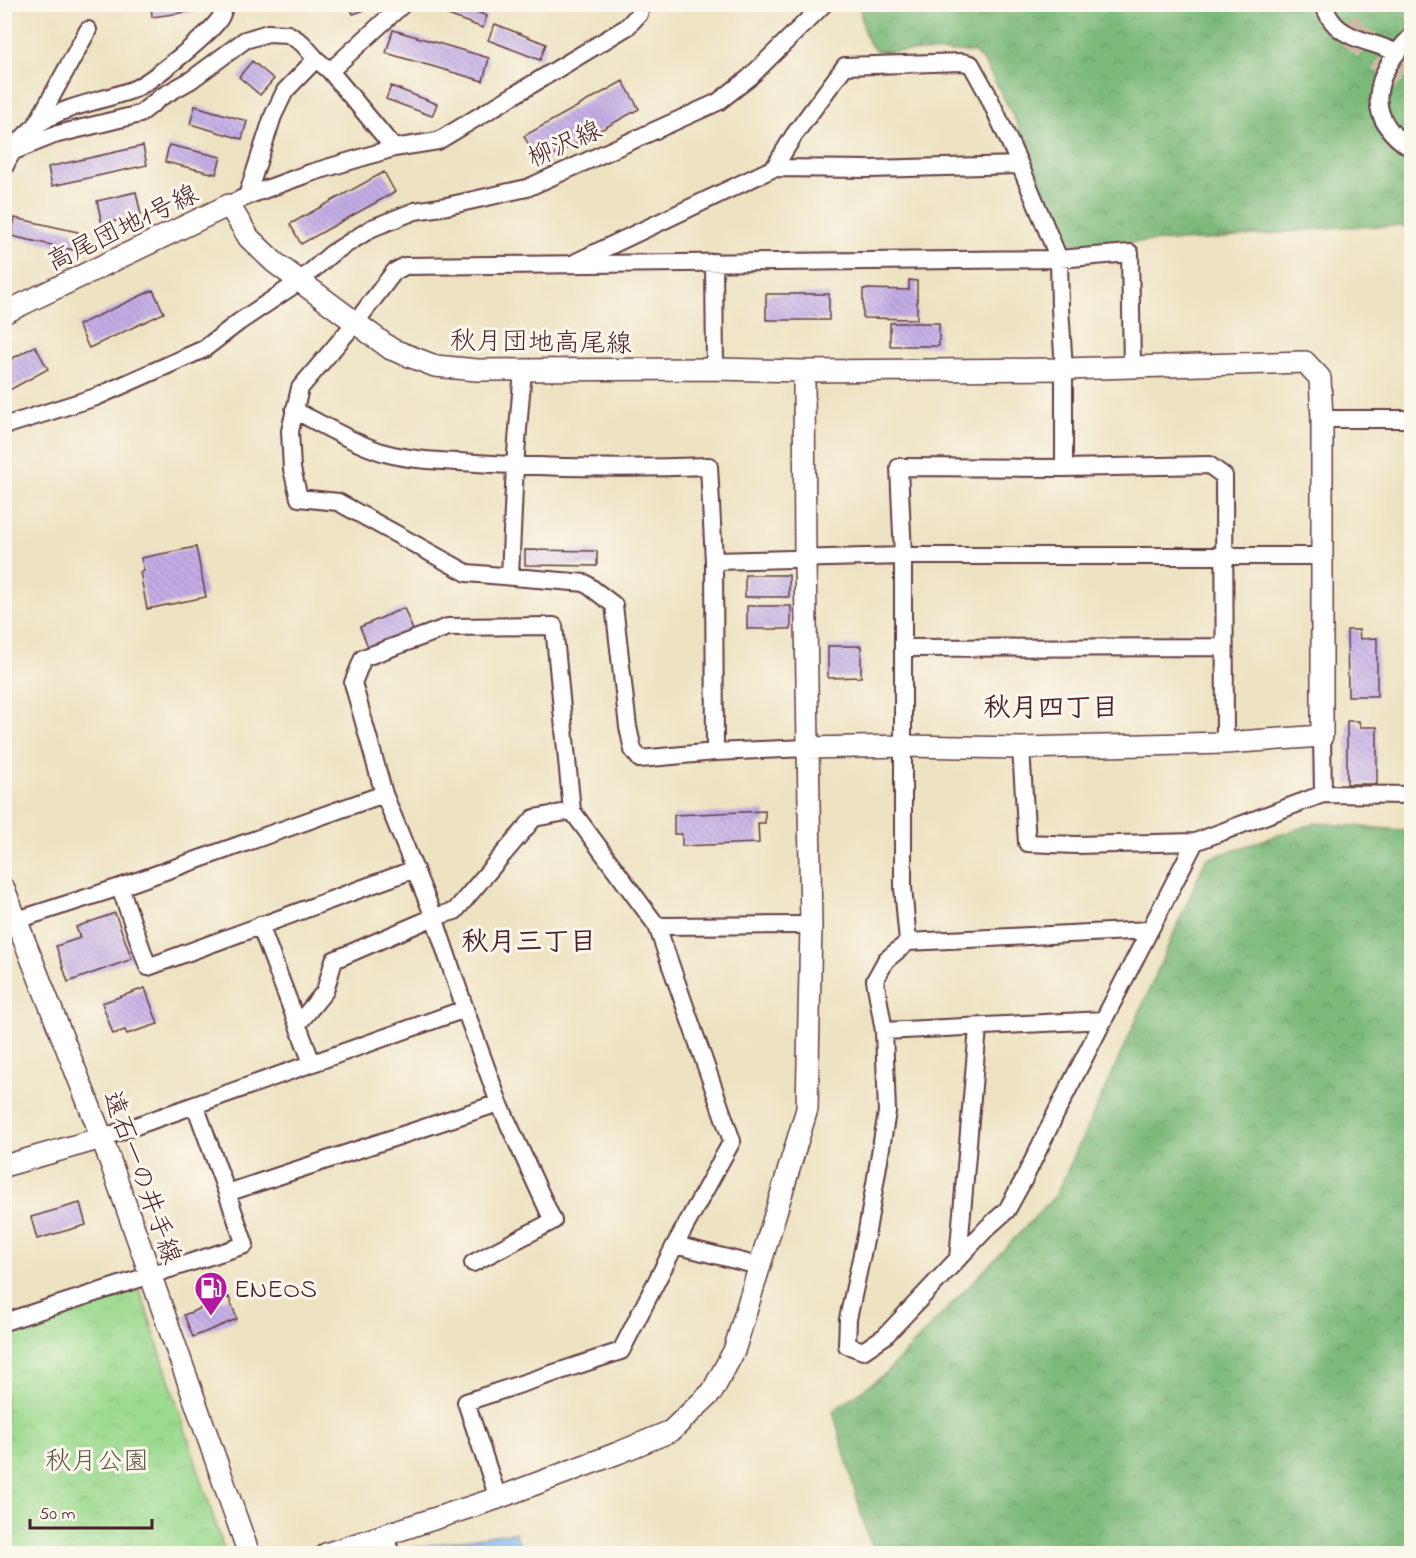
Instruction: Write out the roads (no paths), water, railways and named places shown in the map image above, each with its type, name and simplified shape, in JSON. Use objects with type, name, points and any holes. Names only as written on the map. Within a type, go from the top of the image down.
[{"type":"street","points":[[37,123],[76,106],[135,89],[202,38],[220,20],[225,4]]},
{"type":"street","points":[[330,71],[403,4]]},
{"type":"street","points":[[238,200],[310,173],[394,148],[438,141],[627,27],[639,14],[642,4]]},
{"type":"street","name":"柳沢線","points":[[4,426],[96,397],[204,349],[239,322],[300,281],[331,254],[372,228],[415,211],[527,188],[718,102],[749,78],[824,4]]},
{"type":"street","points":[[1323,4],[1332,22],[1347,35],[1381,45],[1395,52]]},
{"type":"street","points":[[6,159],[37,123],[88,30]]},
{"type":"street","points":[[6,159],[54,135],[140,114],[245,40],[268,33],[288,34],[302,43],[330,71],[394,148]]},
{"type":"street","points":[[1412,36],[1395,52],[1381,83],[1377,101],[1381,118],[1388,130],[1412,149]]},
{"type":"street","points":[[238,200],[285,91],[316,59]]},
{"type":"street","points":[[774,168],[794,135],[845,66],[962,62],[970,64],[982,83],[1020,165],[1059,259],[1064,369],[1064,468]]},
{"type":"street","points":[[570,265],[774,168],[870,169],[1020,165]]},
{"type":"street","name":"秋月団地高尾線","points":[[238,200],[249,238],[274,262],[391,349],[435,366],[477,370],[804,371],[1064,369],[1305,362],[1320,378],[1322,419],[1322,736]]},
{"type":"street","name":"高尾団地1号線","points":[[4,313],[238,200]]},
{"type":"street","points":[[1132,366],[1130,253],[1059,259],[405,266],[394,272],[356,322],[300,388],[290,431],[291,469],[298,498],[338,502],[467,573],[585,583],[614,605],[628,727],[633,750],[640,759],[715,752],[807,748],[904,746],[1021,748],[1225,743],[1322,736],[1323,794]]},
{"type":"street","points":[[714,262],[715,369]]},
{"type":"street","points":[[510,576],[515,465],[523,370]]},
{"type":"street","points":[[326,1554],[388,1544],[498,1498],[671,1431],[712,1392],[734,1351],[807,1109],[811,925],[804,371]]},
{"type":"street","points":[[294,410],[338,433],[385,453],[423,459],[515,465],[647,468],[709,466],[714,561],[715,752]]},
{"type":"street","points":[[1322,419],[1412,419]]},
{"type":"street","points":[[908,942],[903,887],[903,556],[899,467],[1064,468],[1209,465],[1224,476],[1225,743]]},
{"type":"street","points":[[714,561],[903,556],[1322,556]]},
{"type":"street","points":[[473,1263],[553,1221],[499,1104],[434,917],[384,794],[353,683],[363,658],[448,627],[555,626],[572,811],[657,926],[732,1141],[621,1351],[466,1402],[498,1498]]},
{"type":"street","points":[[903,648],[1224,647]]},
{"type":"street","points":[[1021,748],[1027,843],[1076,845],[1195,843],[1323,794],[1412,795]]},
{"type":"street","points":[[16,920],[120,887],[384,794]]},
{"type":"street","points":[[298,1024],[325,991],[334,960],[434,917],[455,911],[534,818],[572,811]]},
{"type":"street","points":[[1150,930],[908,942],[886,960],[875,980],[884,1031],[887,1112],[867,1231],[848,1319],[847,1345],[863,1351],[885,1336],[1007,1210],[1195,843]]},
{"type":"street","points":[[120,887],[148,968],[415,869]]},
{"type":"street","name":"遠石一の井手線","points":[[4,889],[102,1138],[249,1554]]},
{"type":"street","points":[[260,925],[312,1063]]},
{"type":"street","points":[[657,926],[811,925]]},
{"type":"street","points":[[4,1166],[102,1138],[465,1009]]},
{"type":"street","points":[[884,1031],[1104,1020]]},
{"type":"street","points":[[958,1259],[978,1028]]},
{"type":"street","points":[[226,1192],[499,1104]]},
{"type":"street","points":[[4,1322],[244,1245],[195,1105]]},
{"type":"street","points":[[675,1245],[759,1266]]},
{"type":"water","points":[[515,1532],[523,1553],[413,1554],[411,1548]]},
{"type":"tunnel","points":[[1345,26],[1412,86]]},
{"type":"place","name":"ENEOS","points":[[211,1317]]},
{"type":"district","name":"秋月四丁目","points":[[1051,707]]},
{"type":"district","name":"秋月三丁目","points":[[529,941]]},
{"type":"park label","name":"秋月公園","points":[[97,1460]]}]
